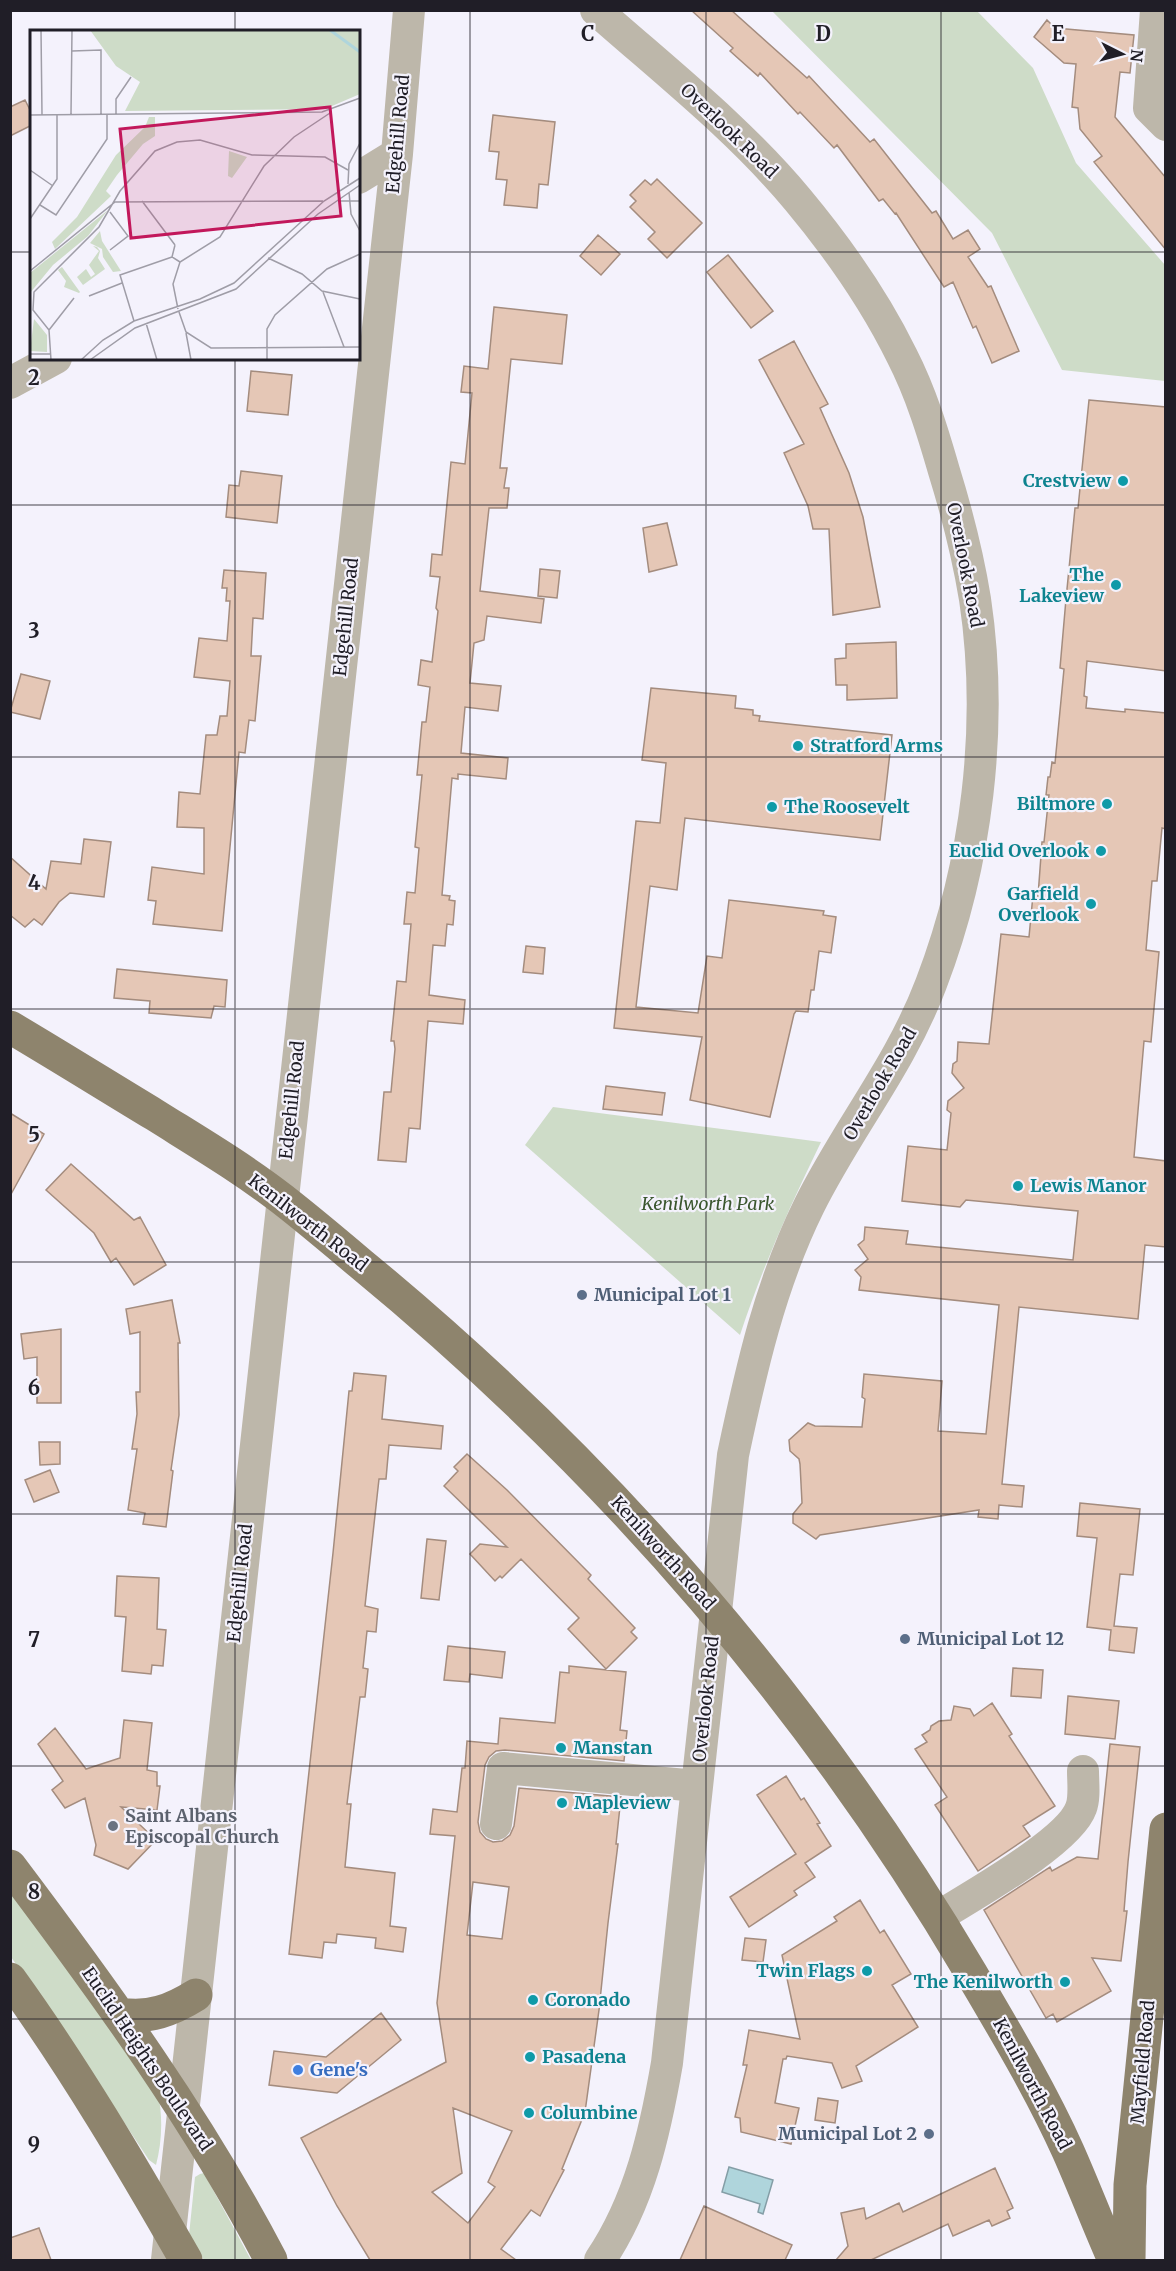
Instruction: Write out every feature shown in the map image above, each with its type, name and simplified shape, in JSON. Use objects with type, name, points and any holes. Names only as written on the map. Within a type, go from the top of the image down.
[{"type":"main road","name":"Kenilworth Road","points":[[10,1027],[215,1152],[282,1198],[414,1307],[549,1431],[624,1508],[716,1610],[850,1786],[898,1854],[938,1917],[1014,2046],[1046,2106],[1067,2149],[1114,2260]]},
{"type":"main road","name":"Mayfield Road","points":[[1129,2260],[1130,2185],[1166,1829]]},
{"type":"main road","name":"Euclid Heights Boulevard","points":[[10,1866],[120,2014],[184,2108],[271,2260]]},
{"type":"main road","points":[[10,1979],[81,2083],[168,2246],[186,2260]]},
{"type":"main road","points":[[120,2014],[145,2016],[171,2008],[196,1995]]},
{"type":"street","name":"Edgehill Road","points":[[168,2246],[396,153],[409,10]]},
{"type":"street","name":"Overlook Road","points":[[596,10],[724,122],[774,173],[819,226],[869,297],[903,358],[929,420],[966,555],[975,600],[980,649],[982,750],[979,793],[969,850],[950,928],[935,974],[914,1028],[826,1174],[784,1263],[748,1383],[733,1455],[667,2063],[658,2116],[645,2165],[629,2209],[600,2260]]},
{"type":"street","points":[[1156,10],[1149,108],[1166,125]]},
{"type":"street","points":[[360,177],[396,153]]},
{"type":"street","points":[[10,383],[52,360]]},
{"type":"street","points":[[496,1824],[503,1768],[697,1786]]},
{"type":"street","points":[[938,1917],[1038,1853],[1073,1823],[1082,1807],[1083,1771]]},
{"type":"green space","points":[[772,11],[977,11],[1033,68],[1076,163],[1165,265],[1165,381],[1062,370],[992,233]]},
{"type":"green space","name":"Kenilworth Park","points":[[553,1107],[821,1142],[777,1237],[740,1335],[525,1145]]},
{"type":"green space","points":[[10,1886],[158,2094],[161,2130],[156,2165],[149,2160],[11,1957]]},
{"type":"green space","points":[[204,2173],[251,2260],[204,2260],[189,2235],[195,2177]]},
{"type":"water","points":[[729,2167],[773,2180],[763,2214],[758,2212],[760,2204],[722,2192]]},
{"type":"building","points":[[691,10],[731,10],[807,78],[809,76],[870,142],[874,139],[932,213],[936,211],[953,239],[968,230],[980,249],[968,257],[988,287],[991,286],[1019,351],[992,363],[976,326],[973,328],[953,282],[944,287],[896,213],[883,199],[879,201],[837,145],[834,148],[760,73],[758,76],[730,51],[733,48]]},
{"type":"building","points":[[1047,20],[1055,28],[1134,35],[1130,73],[1120,72],[1115,117],[1166,178],[1166,250],[1094,162],[1102,156],[1080,129],[1078,108],[1072,107],[1076,64],[1064,63],[1034,37]]},
{"type":"building","points":[[25,100],[30,110],[30,126],[10,136],[10,107]]},
{"type":"building","points":[[493,115],[555,122],[548,185],[539,184],[537,208],[504,205],[507,180],[496,179],[499,152],[489,151]]},
{"type":"building","points":[[657,179],[702,223],[667,258],[648,239],[655,232],[630,207],[636,201],[630,195],[645,180],[651,185]]},
{"type":"building","points":[[598,235],[620,254],[601,275],[580,256]]},
{"type":"building","points":[[728,255],[773,311],[751,328],[707,272]]},
{"type":"building","points":[[494,307],[567,315],[562,364],[511,359],[500,468],[507,468],[504,488],[509,488],[507,508],[489,508],[480,591],[544,599],[541,623],[487,616],[484,640],[474,643],[470,683],[501,686],[498,711],[465,707],[461,753],[508,758],[506,779],[458,774],[458,779],[452,778],[442,895],[450,896],[449,900],[455,901],[453,925],[447,924],[445,946],[433,945],[429,995],[465,1000],[463,1024],[428,1021],[420,1129],[409,1128],[406,1162],[378,1160],[384,1092],[391,1092],[395,1049],[394,1041],[391,1041],[397,981],[406,982],[411,924],[404,924],[407,892],[415,893],[419,848],[415,847],[422,775],[417,775],[422,722],[426,722],[430,687],[418,685],[421,660],[432,662],[440,577],[430,576],[432,554],[442,555],[451,462],[465,464],[472,393],[461,392],[464,366],[488,369]]},
{"type":"building","points":[[794,341],[828,404],[820,408],[849,473],[863,517],[880,607],[833,615],[829,529],[813,529],[808,506],[784,453],[804,444],[759,360]]},
{"type":"building","points":[[251,371],[292,375],[288,415],[247,411]]},
{"type":"building","points":[[1089,400],[1166,407],[1166,671],[1087,661],[1084,696],[1087,697],[1086,708],[1166,713],[1166,829],[1162,828],[1157,881],[1152,881],[1146,950],[1159,952],[1151,1042],[1144,1041],[1134,1157],[1166,1161],[1166,1247],[1145,1245],[1138,1319],[1019,1307],[1002,1484],[1024,1486],[1022,1507],[999,1505],[998,1519],[978,1517],[979,1510],[820,1535],[816,1539],[793,1523],[793,1514],[802,1503],[799,1459],[790,1451],[789,1440],[808,1423],[815,1426],[862,1427],[865,1399],[862,1397],[864,1374],[942,1381],[938,1431],[986,1434],[999,1305],[859,1290],[861,1277],[855,1270],[868,1259],[858,1245],[864,1240],[865,1227],[908,1231],[906,1244],[1073,1260],[1078,1211],[966,1200],[960,1207],[902,1201],[908,1146],[947,1150],[951,1113],[947,1110],[948,1101],[964,1088],[952,1073],[953,1064],[957,1061],[958,1042],[989,1044],[1001,934],[1029,937],[1033,895],[1038,896],[1042,842],[1044,842],[1049,795],[1046,795],[1048,777],[1050,777],[1052,762],[1055,763],[1064,669],[1060,668],[1066,599]]},
{"type":"building","points":[[241,471],[282,476],[277,523],[226,517],[229,485],[239,486]]},
{"type":"building","points":[[667,523],[677,565],[649,572],[643,528]]},
{"type":"building","points":[[540,569],[560,571],[557,598],[538,596]]},
{"type":"building","points":[[224,570],[266,573],[263,619],[253,618],[251,656],[261,656],[255,721],[249,720],[245,753],[239,752],[222,931],[153,924],[156,901],[148,900],[152,867],[204,874],[204,828],[177,827],[179,792],[200,794],[206,735],[217,735],[220,716],[227,716],[230,681],[194,677],[199,638],[227,641],[230,601],[226,601],[227,588],[222,588]]},
{"type":"building","points":[[896,642],[897,698],[847,700],[847,685],[836,685],[835,659],[846,658],[846,644]]},
{"type":"building","points":[[21,674],[50,681],[40,719],[10,712]]},
{"type":"building","points":[[651,688],[736,696],[735,708],[753,710],[753,715],[760,716],[759,721],[892,735],[880,840],[685,818],[677,890],[650,886],[636,1007],[698,1013],[707,956],[722,958],[729,900],[824,911],[823,915],[836,917],[831,953],[819,951],[814,990],[811,990],[808,1012],[796,1011],[794,1014],[770,1117],[690,1100],[702,1037],[614,1028],[636,821],[660,823],[666,763],[642,760]]},
{"type":"building","points":[[84,839],[111,842],[104,897],[70,893],[59,902],[42,925],[34,919],[25,927],[10,915],[10,857],[46,889],[51,861],[81,864]]},
{"type":"building","points":[[526,946],[545,948],[543,974],[523,972]]},
{"type":"building","points":[[117,969],[227,980],[225,1007],[214,1006],[211,1018],[149,1013],[150,1001],[114,998]]},
{"type":"building","points":[[606,1086],[665,1093],[662,1115],[603,1109]]},
{"type":"building","points":[[10,1113],[44,1134],[10,1196]]},
{"type":"building","points":[[71,1164],[134,1220],[140,1217],[166,1265],[134,1285],[116,1258],[111,1262],[94,1233],[46,1190]]},
{"type":"building","points":[[172,1300],[180,1343],[178,1343],[179,1415],[166,1527],[143,1524],[145,1513],[128,1510],[137,1449],[132,1449],[137,1414],[136,1392],[140,1392],[140,1332],[130,1334],[126,1309]]},
{"type":"building","points":[[61,1329],[61,1403],[37,1403],[37,1357],[24,1359],[21,1334]]},
{"type":"building","points":[[354,1373],[386,1376],[382,1419],[443,1426],[441,1449],[389,1445],[386,1479],[379,1479],[365,1606],[378,1609],[376,1632],[367,1631],[363,1668],[368,1669],[365,1697],[360,1697],[347,1804],[351,1804],[345,1867],[395,1873],[390,1926],[406,1928],[403,1952],[375,1948],[376,1938],[337,1934],[336,1943],[324,1942],[322,1958],[289,1954],[349,1391],[352,1391]]},
{"type":"building","points":[[39,1442],[60,1442],[60,1464],[40,1465]]},
{"type":"building","points":[[467,1454],[507,1490],[591,1575],[588,1579],[635,1628],[631,1632],[637,1638],[606,1669],[568,1629],[579,1618],[521,1559],[502,1578],[500,1576],[495,1581],[470,1554],[480,1544],[507,1547],[444,1486],[458,1471],[454,1467]]},
{"type":"building","points":[[50,1470],[59,1492],[34,1502],[25,1480]]},
{"type":"building","points":[[1080,1503],[1140,1509],[1133,1575],[1120,1574],[1114,1626],[1137,1628],[1134,1653],[1109,1650],[1111,1630],[1087,1627],[1097,1538],[1077,1536]]},
{"type":"building","points":[[427,1539],[446,1541],[439,1600],[421,1598]]},
{"type":"building","points":[[117,1576],[159,1578],[157,1629],[166,1630],[163,1666],[152,1665],[151,1674],[122,1671],[126,1617],[115,1616]]},
{"type":"building","points":[[448,1646],[505,1652],[502,1678],[470,1674],[469,1682],[444,1680]]},
{"type":"building","points":[[569,1666],[626,1672],[620,1730],[627,1731],[624,1761],[496,1751],[485,1765],[478,1822],[480,1832],[486,1839],[493,1842],[502,1841],[510,1835],[514,1826],[519,1788],[621,1797],[616,1844],[618,1844],[585,2112],[562,2169],[564,2170],[540,2216],[531,2210],[501,2249],[516,2260],[370,2260],[337,2206],[301,2138],[446,2062],[437,2003],[455,1836],[430,1834],[433,1809],[457,1812],[467,1741],[498,1744],[500,1718],[555,1723],[560,1672],[569,1673]],"holes":[[[473,1882],[509,1887],[502,1939],[467,1935]],[[453,2108],[512,2131],[488,2182],[495,2187],[468,2223],[432,2192],[462,2173]]]},
{"type":"building","points":[[1013,1668],[1043,1670],[1041,1698],[1011,1696]]},
{"type":"building","points":[[1068,1696],[1119,1701],[1115,1739],[1065,1734]]},
{"type":"building","points":[[992,1703],[1012,1734],[1009,1736],[1055,1806],[1023,1826],[1030,1836],[978,1871],[935,1805],[947,1797],[915,1749],[927,1742],[922,1735],[930,1730],[931,1726],[939,1721],[951,1720],[954,1706],[970,1709],[974,1716]]},
{"type":"building","points":[[124,1720],[152,1723],[147,1770],[157,1772],[157,1786],[160,1786],[157,1810],[121,1807],[156,1840],[128,1869],[94,1855],[96,1845],[85,1798],[65,1808],[52,1790],[63,1781],[38,1744],[55,1728],[86,1769],[120,1758]]},
{"type":"building","points":[[1110,1744],[1140,1747],[1121,1961],[1092,1958],[1111,1991],[1057,2022],[1053,2014],[1046,2018],[984,1910],[1050,1867],[1052,1871],[1077,1857],[1098,1859]]},
{"type":"building","points":[[786,1776],[801,1800],[804,1798],[831,1846],[805,1863],[815,1877],[794,1891],[797,1895],[749,1927],[730,1897],[796,1854],[757,1795]]},
{"type":"building","points":[[860,1900],[880,1933],[884,1930],[911,1974],[892,1985],[918,2027],[856,2066],[862,2081],[842,2088],[832,2063],[787,2056],[783,2059],[775,2103],[799,2108],[791,2144],[741,2132],[740,2118],[735,2117],[747,2065],[743,2065],[749,2030],[800,2039],[782,1955],[837,1921],[834,1917]]},
{"type":"building","points":[[745,1938],[766,1940],[763,1962],[742,1960]]},
{"type":"building","points":[[381,2013],[401,2040],[337,2093],[269,2085],[274,2051],[326,2057]]},
{"type":"building","points":[[818,2098],[838,2101],[835,2123],[815,2120]]},
{"type":"building","points":[[995,2168],[1013,2208],[1007,2211],[1010,2218],[992,2226],[989,2220],[953,2236],[948,2224],[871,2260],[836,2260],[848,2246],[841,2213],[864,2208],[866,2219],[899,2203],[903,2212]]},
{"type":"building","points":[[704,2206],[792,2245],[785,2260],[680,2260]]},
{"type":"building","points":[[39,2228],[51,2260],[10,2260],[10,2238]]},
{"type":"place","name":"Crestview","points":[[1123,481]]},
{"type":"place","name":"The Lakeview","points":[[1116,585]]},
{"type":"place","name":"Stratford Arms","points":[[798,746]]},
{"type":"place","name":"Biltmore","points":[[1107,804]]},
{"type":"place","name":"The Roosevelt","points":[[772,807]]},
{"type":"place","name":"Euclid Overlook","points":[[1101,851]]},
{"type":"place","name":"Garfield Overlook","points":[[1091,904]]},
{"type":"place","name":"Lewis Manor","points":[[1018,1186]]},
{"type":"place","name":"Municipal Lot 1","points":[[582,1295]]},
{"type":"place","name":"Municipal Lot 12","points":[[905,1639]]},
{"type":"place","name":"Manstan","points":[[561,1748]]},
{"type":"place","name":"Mapleview","points":[[562,1803]]},
{"type":"place","name":"Saint Albans Episcopal Church","points":[[113,1826]]},
{"type":"place","name":"Twin Flags","points":[[867,1971]]},
{"type":"place","name":"The Kenilworth","points":[[1065,1982]]},
{"type":"place","name":"Coronado","points":[[533,2000]]},
{"type":"place","name":"Pasadena","points":[[530,2057]]},
{"type":"place","name":"Gene's","points":[[298,2070]]},
{"type":"place","name":"Columbine","points":[[529,2113]]},
{"type":"place","name":"Municipal Lot 2","points":[[929,2134]]}]
